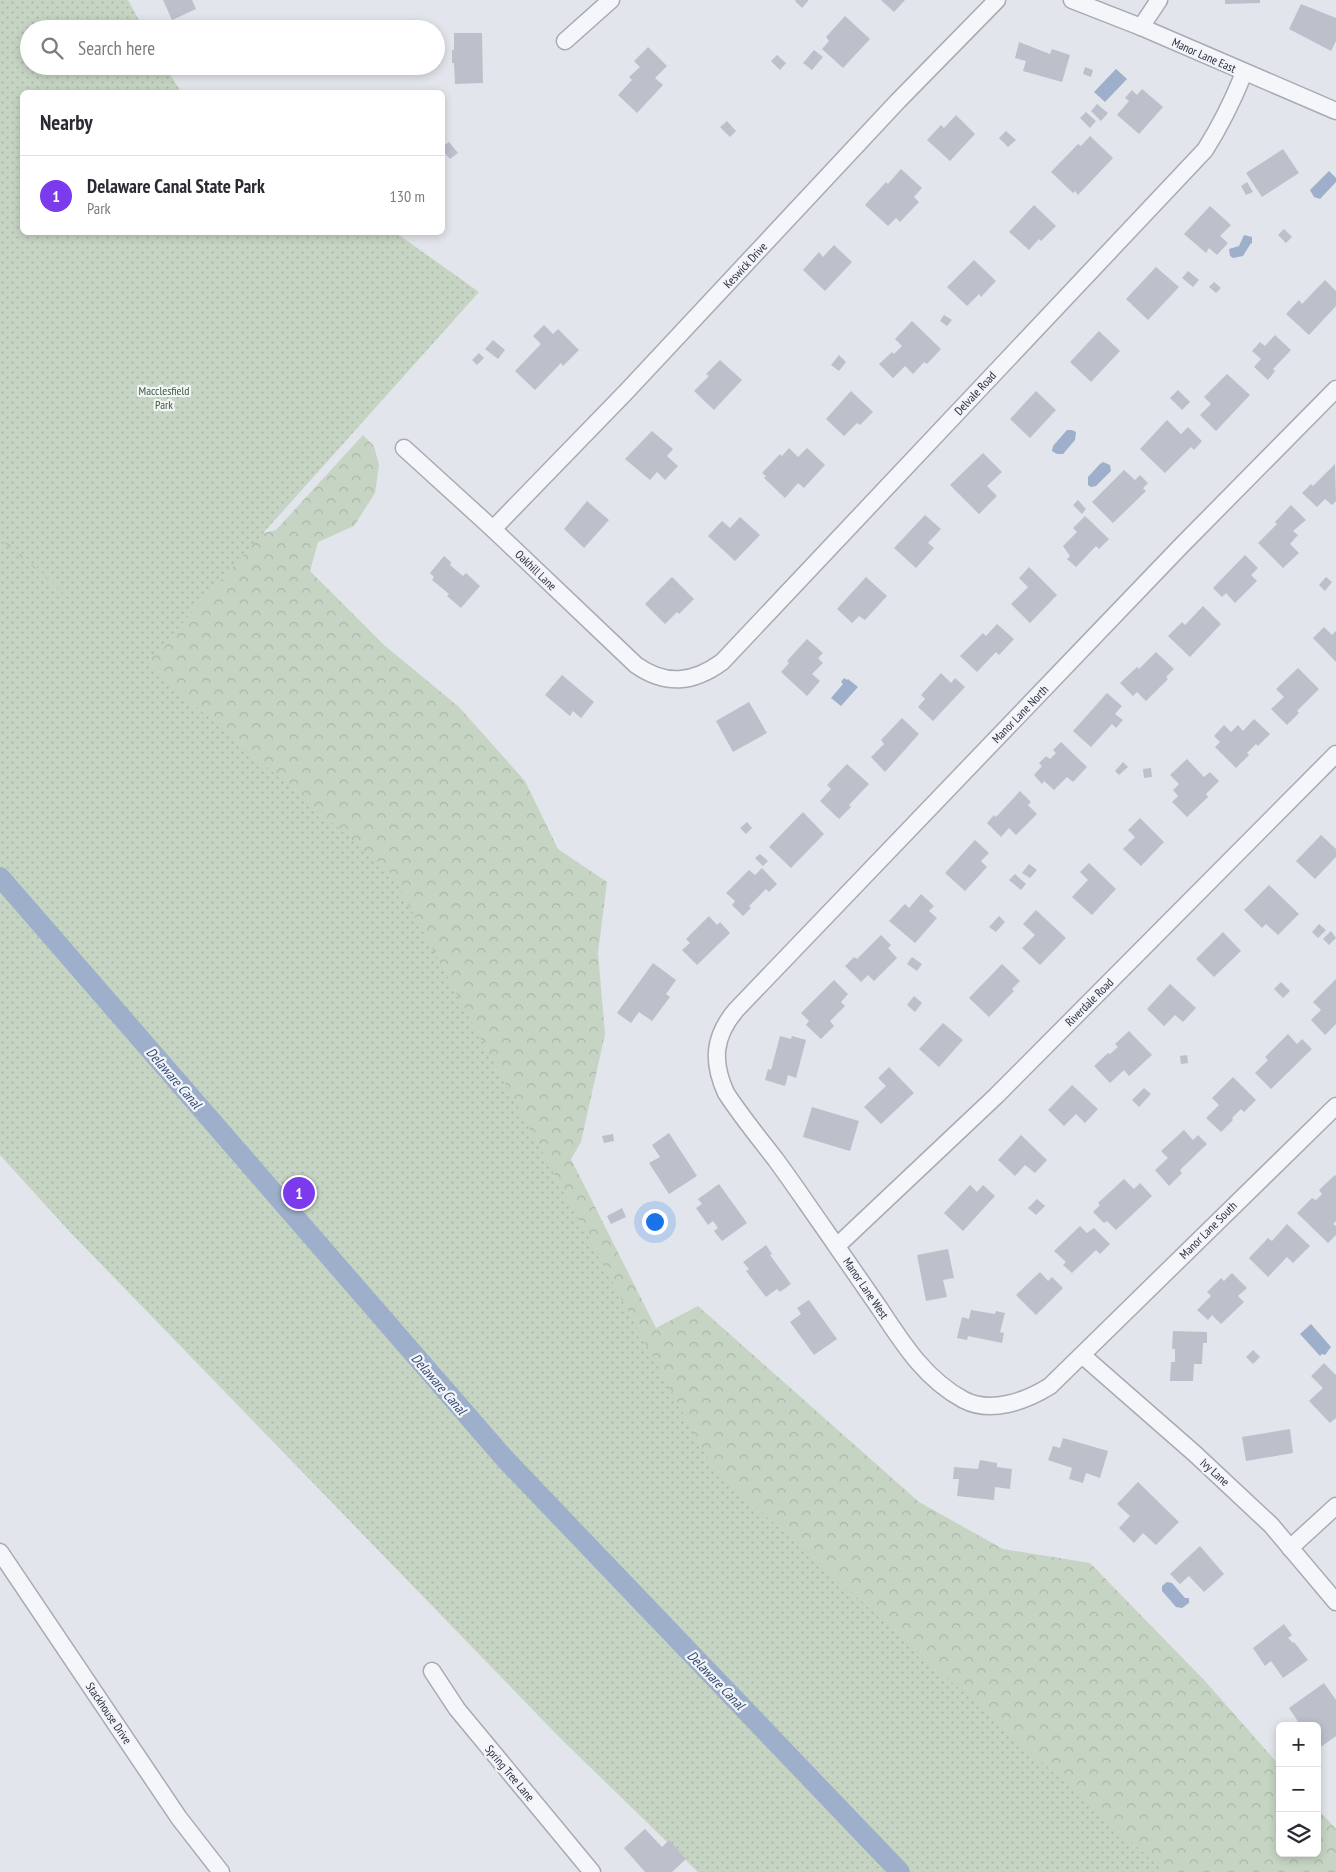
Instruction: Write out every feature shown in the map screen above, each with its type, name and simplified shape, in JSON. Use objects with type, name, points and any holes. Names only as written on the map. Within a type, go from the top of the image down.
[{"type":"street","points":[[565,41],[611,0]]},
{"type":"street","name":"Keswick Drive","points":[[493,529],[626,392],[892,108],[997,0]]},
{"type":"street","name":"Manor Lane East","points":[[1072,0],[1141,27],[1336,111]]},
{"type":"street","points":[[1141,27],[1159,0]]},
{"type":"street","name":"Delvale Road","points":[[674,680],[695,677],[709,671],[722,662],[1198,157],[1218,130],[1231,106],[1244,73]]},
{"type":"street","name":"Manor Lane North","points":[[717,1049],[724,1027],[736,1010],[1189,538],[1336,389]]},
{"type":"street","name":"Oakhill Lane","points":[[404,448],[493,529],[636,665],[656,676],[674,680]]},
{"type":"street","name":"Riverdale Road","points":[[837,1246],[996,1096],[1336,754]]},
{"type":"street","name":"Manor Lane West","points":[[717,1049],[717,1068],[726,1093],[837,1246],[911,1355],[933,1378],[965,1400],[1000,1406],[1035,1396],[1050,1386],[1082,1355]]},
{"type":"street","name":"Manor Lane South","points":[[1082,1355],[1336,1106]]},
{"type":"street","name":"Ivy Lane","points":[[1082,1355],[1271,1525],[1336,1602]]},
{"type":"street","points":[[1290,1548],[1336,1506]]},
{"type":"street","name":"Stackhouse Drive","points":[[0,1552],[179,1818],[221,1872]]},
{"type":"street","name":"Spring Tree Lane","points":[[432,1671],[457,1709],[592,1872]]},
{"type":"green space","name":"Macclesfield Park","points":[[0,0],[128,0],[139,20],[20,20],[20,75],[171,75],[180,90],[20,90],[20,235],[399,235],[479,292],[146,664],[392,874],[714,1470],[1165,1872],[698,1872],[560,1738],[69,1231],[0,1155],[0,539],[117,639],[0,535]]},
{"type":"green space","points":[[0,396],[260,534],[276,530],[363,435],[374,446],[379,465],[375,493],[354,526],[318,542],[310,571],[384,645],[459,707],[525,781],[558,849],[607,882],[598,953],[605,1034],[581,1142],[571,1159],[656,1328],[698,1306],[919,1502],[1003,1549],[1090,1563],[1205,1681],[1276,1761],[1276,1857],[1321,1857],[1321,1812],[1336,1829],[1336,1872],[953,1872],[0,826]]},
{"type":"water","points":[[1116,69],[1127,79],[1105,102],[1094,92]]},
{"type":"water","points":[[1329,171],[1336,178],[1336,182],[1320,199],[1314,197],[1310,190]]},
{"type":"water","points":[[1244,235],[1252,237],[1252,244],[1243,256],[1233,258],[1230,256],[1229,249],[1239,246]]},
{"type":"water","points":[[1067,430],[1076,432],[1075,440],[1063,454],[1057,454],[1052,451],[1053,446]]},
{"type":"water","points":[[1103,462],[1110,465],[1111,471],[1096,486],[1091,487],[1088,485],[1088,477]]},
{"type":"water","points":[[844,678],[858,687],[841,706],[831,698],[843,684],[841,682]]},
{"type":"water","points":[[1311,1324],[1331,1347],[1325,1355],[1322,1354],[1320,1356],[1300,1334]]},
{"type":"water","points":[[1167,1582],[1172,1583],[1185,1598],[1189,1598],[1189,1603],[1182,1608],[1176,1607],[1162,1591],[1162,1586]]},
{"type":"building","points":[[163,0],[192,0],[196,9],[172,20]]},
{"type":"building","points":[[796,0],[808,0],[808,1],[802,8]]},
{"type":"building","points":[[881,0],[905,0],[894,12]]},
{"type":"building","points":[[1225,0],[1260,0],[1260,3],[1225,4]]},
{"type":"building","points":[[1301,4],[1336,18],[1336,41],[1331,51],[1289,29]]},
{"type":"building","points":[[845,16],[870,39],[843,68],[822,49],[829,41],[826,37]]},
{"type":"building","points":[[454,33],[482,33],[483,83],[455,84],[454,63],[452,63]]},
{"type":"building","points":[[1019,42],[1050,54],[1052,49],[1070,55],[1062,82],[1023,71],[1026,61],[1015,58]]},
{"type":"building","points":[[648,47],[667,66],[655,78],[663,85],[637,113],[618,95],[632,80],[629,77],[640,67],[634,61]]},
{"type":"building","points":[[814,50],[823,57],[812,70],[803,63]]},
{"type":"building","points":[[777,55],[786,63],[780,70],[771,61]]},
{"type":"building","points":[[1085,67],[1093,70],[1091,77],[1083,74]]},
{"type":"building","points":[[1142,89],[1163,107],[1139,134],[1117,115],[1129,101],[1125,98],[1132,90],[1137,95]]},
{"type":"building","points":[[1097,104],[1108,113],[1101,121],[1091,111]]},
{"type":"building","points":[[1086,112],[1096,121],[1090,128],[1080,118]]},
{"type":"building","points":[[956,115],[975,134],[950,161],[927,140],[941,125],[944,128]]},
{"type":"building","points":[[727,121],[736,131],[730,137],[720,127]]},
{"type":"building","points":[[1006,131],[1016,140],[1008,147],[999,138]]},
{"type":"building","points":[[1090,136],[1113,158],[1078,195],[1075,191],[1073,193],[1051,172],[1078,144],[1081,146]]},
{"type":"building","points":[[449,142],[458,153],[450,159],[445,153],[445,145]]},
{"type":"building","points":[[1283,149],[1299,173],[1262,197],[1246,173]]},
{"type":"building","points":[[901,169],[922,188],[914,197],[919,202],[900,222],[896,218],[888,226],[865,205]]},
{"type":"building","points":[[1247,182],[1253,192],[1246,195],[1241,186]]},
{"type":"building","points":[[1034,205],[1056,226],[1041,241],[1039,239],[1029,250],[1009,232]]},
{"type":"building","points":[[1210,206],[1231,225],[1220,236],[1228,243],[1217,255],[1209,248],[1206,253],[1184,234]]},
{"type":"building","points":[[1284,229],[1292,237],[1286,243],[1278,235]]},
{"type":"building","points":[[834,245],[852,262],[825,291],[803,270],[819,252],[823,257]]},
{"type":"building","points":[[974,260],[996,281],[981,297],[979,294],[967,306],[947,287]]},
{"type":"building","points":[[1156,267],[1179,287],[1148,320],[1126,299]]},
{"type":"building","points":[[1188,271],[1199,280],[1193,287],[1182,278]]},
{"type":"building","points":[[1325,280],[1336,291],[1336,306],[1309,335],[1286,314],[1299,300],[1302,304]]},
{"type":"building","points":[[1214,282],[1221,288],[1216,293],[1209,287]]},
{"type":"building","points":[[944,315],[952,320],[947,326],[940,321]]},
{"type":"building","points":[[912,321],[941,349],[927,364],[924,362],[913,374],[905,366],[893,378],[879,364],[902,346],[895,339]]},
{"type":"building","points":[[544,325],[553,334],[558,329],[579,350],[563,366],[561,363],[535,390],[515,371],[541,344],[533,336]]},
{"type":"building","points":[[1099,331],[1120,351],[1091,382],[1070,362]]},
{"type":"building","points":[[1275,335],[1291,350],[1273,369],[1275,371],[1268,380],[1254,367],[1261,359],[1252,351],[1260,342],[1265,346]]},
{"type":"building","points":[[493,340],[505,350],[498,359],[485,349]]},
{"type":"building","points":[[479,353],[484,358],[477,365],[472,360]]},
{"type":"building","points":[[839,355],[846,362],[839,371],[831,365]]},
{"type":"building","points":[[720,360],[742,380],[714,410],[694,391],[709,376],[706,374]]},
{"type":"building","points":[[1227,374],[1250,395],[1216,431],[1200,415],[1211,404],[1204,397]]},
{"type":"building","points":[[1178,390],[1190,402],[1182,410],[1170,398]]},
{"type":"building","points":[[851,391],[873,412],[860,425],[857,423],[844,436],[826,419]]},
{"type":"building","points":[[1036,391],[1056,410],[1030,438],[1010,419]]},
{"type":"building","points":[[1167,420],[1181,434],[1188,427],[1202,441],[1194,450],[1191,447],[1165,473],[1140,449]]},
{"type":"building","points":[[652,431],[673,449],[667,456],[678,466],[665,480],[657,472],[650,480],[625,459]]},
{"type":"building","points":[[789,448],[798,457],[807,448],[825,465],[804,488],[798,483],[785,498],[764,478],[766,476],[762,473],[780,454],[782,456]]},
{"type":"building","points":[[983,453],[1002,472],[987,486],[997,496],[979,514],[950,485]]},
{"type":"building","points":[[1335,464],[1336,501],[1332,505],[1325,499],[1317,507],[1302,493],[1311,484],[1313,486]]},
{"type":"building","points":[[1124,470],[1135,480],[1140,475],[1148,483],[1143,488],[1146,491],[1113,523],[1092,502]]},
{"type":"building","points":[[1078,500],[1086,509],[1082,514],[1073,505]]},
{"type":"building","points":[[587,501],[609,520],[584,548],[564,529]]},
{"type":"building","points":[[1291,505],[1306,520],[1293,531],[1298,535],[1290,544],[1299,553],[1283,568],[1258,543],[1277,524],[1275,522]]},
{"type":"building","points":[[925,515],[941,529],[928,543],[934,548],[916,568],[894,548]]},
{"type":"building","points":[[1085,516],[1109,539],[1099,549],[1096,546],[1076,567],[1067,559],[1070,556],[1063,546],[1077,532],[1073,528]]},
{"type":"building","points":[[740,517],[760,535],[735,561],[708,536],[722,521],[730,528]]},
{"type":"building","points":[[1245,555],[1258,568],[1251,575],[1257,581],[1235,603],[1226,593],[1222,597],[1213,588]]},
{"type":"building","points":[[444,556],[451,562],[450,565],[463,576],[466,573],[480,586],[461,608],[447,596],[449,594],[432,580],[434,577],[430,573]]},
{"type":"building","points":[[1029,567],[1057,595],[1030,623],[1011,604],[1028,587],[1019,578]]},
{"type":"building","points":[[672,577],[694,599],[679,614],[677,612],[665,624],[645,604]]},
{"type":"building","points":[[866,577],[887,596],[865,620],[859,616],[852,623],[837,609]]},
{"type":"building","points":[[1326,577],[1332,582],[1325,591],[1319,585]]},
{"type":"building","points":[[1203,606],[1221,624],[1190,657],[1168,636],[1182,622],[1185,625]]},
{"type":"building","points":[[997,624],[1014,639],[999,655],[996,652],[977,672],[960,656],[983,633],[986,636]]},
{"type":"building","points":[[1324,627],[1332,635],[1336,631],[1336,662],[1313,638]]},
{"type":"building","points":[[807,639],[823,653],[818,658],[823,663],[812,674],[820,681],[807,696],[781,672],[789,663],[787,661]]},
{"type":"building","points":[[1156,652],[1174,669],[1166,677],[1168,679],[1146,701],[1137,692],[1133,696],[1120,683],[1137,667],[1139,669]]},
{"type":"building","points":[[1298,668],[1319,689],[1297,711],[1299,713],[1287,725],[1271,709],[1284,697],[1276,689]]},
{"type":"building","points":[[941,673],[951,683],[955,678],[965,687],[933,721],[918,707],[925,699],[921,695]]},
{"type":"building","points":[[562,675],[594,702],[581,718],[573,711],[570,716],[545,695]]},
{"type":"building","points":[[1107,693],[1122,706],[1115,714],[1123,720],[1116,728],[1112,724],[1091,747],[1073,731]]},
{"type":"building","points":[[749,702],[767,733],[733,752],[716,721]]},
{"type":"building","points":[[902,718],[919,734],[885,772],[871,757],[884,744],[881,740]]},
{"type":"building","points":[[1254,719],[1270,734],[1258,746],[1256,744],[1247,753],[1249,755],[1236,768],[1215,747],[1220,742],[1214,736],[1224,725],[1231,732],[1238,725],[1243,731]]},
{"type":"building","points":[[1061,742],[1087,767],[1073,782],[1067,777],[1054,790],[1044,781],[1042,784],[1034,775],[1042,766],[1039,763],[1046,756],[1050,759],[1056,753],[1053,750]]},
{"type":"building","points":[[1187,759],[1204,777],[1210,772],[1219,781],[1206,794],[1208,797],[1187,817],[1172,802],[1178,796],[1173,790],[1179,784],[1170,775]]},
{"type":"building","points":[[1123,762],[1128,767],[1119,775],[1115,771]]},
{"type":"building","points":[[847,764],[869,784],[849,805],[851,807],[839,819],[820,801],[831,789],[827,785]]},
{"type":"building","points":[[1151,768],[1152,777],[1144,778],[1143,769]]},
{"type":"building","points":[[1020,791],[1031,802],[1028,805],[1037,814],[1016,835],[1009,828],[1001,837],[987,823],[994,815],[996,817]]},
{"type":"building","points":[[803,812],[824,834],[791,868],[769,847]]},
{"type":"building","points":[[1140,818],[1164,842],[1141,866],[1123,849],[1135,837],[1128,830]]},
{"type":"building","points":[[747,822],[752,828],[746,834],[740,828]]},
{"type":"building","points":[[1321,835],[1336,849],[1336,857],[1315,879],[1296,861]]},
{"type":"building","points":[[975,840],[989,853],[981,861],[987,867],[965,891],[945,873]]},
{"type":"building","points":[[760,854],[768,861],[763,866],[755,858]]},
{"type":"building","points":[[1089,863],[1116,889],[1092,915],[1072,897],[1088,880],[1080,872]]},
{"type":"building","points":[[1029,864],[1037,870],[1030,878],[1022,873]]},
{"type":"building","points":[[762,868],[777,884],[769,892],[766,889],[749,906],[751,908],[743,916],[732,905],[735,901],[726,893],[749,870],[755,875]]},
{"type":"building","points":[[1015,874],[1026,884],[1021,890],[1009,880]]},
{"type":"building","points":[[1269,885],[1299,914],[1278,935],[1266,924],[1262,928],[1244,910]]},
{"type":"building","points":[[921,894],[934,906],[929,911],[937,918],[915,943],[889,921],[905,904],[909,908]]},
{"type":"building","points":[[1036,910],[1066,938],[1040,965],[1022,948],[1035,935],[1023,924]]},
{"type":"building","points":[[709,916],[717,925],[720,922],[730,933],[697,965],[682,950],[690,943],[686,939]]},
{"type":"building","points":[[999,916],[1005,922],[996,932],[989,927]]},
{"type":"building","points":[[1319,924],[1326,930],[1318,938],[1312,932]]},
{"type":"building","points":[[1331,931],[1336,938],[1329,945],[1323,939]]},
{"type":"building","points":[[1223,932],[1241,951],[1214,977],[1196,959]]},
{"type":"building","points":[[881,935],[891,945],[888,948],[897,958],[874,981],[868,975],[861,982],[845,966],[854,957],[857,959]]},
{"type":"building","points":[[912,957],[922,964],[917,971],[907,964]]},
{"type":"building","points":[[653,963],[676,980],[666,994],[670,997],[652,1021],[639,1012],[631,1023],[617,1013]]},
{"type":"building","points":[[1002,964],[1020,981],[1012,989],[1014,991],[989,1017],[969,998]]},
{"type":"building","points":[[1336,979],[1336,1024],[1325,1035],[1311,1020],[1321,1010],[1313,1002]]},
{"type":"building","points":[[834,980],[848,994],[841,1002],[845,1006],[830,1021],[834,1026],[821,1039],[806,1025],[809,1021],[801,1013]]},
{"type":"building","points":[[1281,982],[1290,991],[1283,998],[1274,989]]},
{"type":"building","points":[[1170,984],[1196,1008],[1183,1022],[1175,1015],[1164,1026],[1147,1009]]},
{"type":"building","points":[[914,996],[922,1003],[915,1012],[907,1005]]},
{"type":"building","points":[[943,1023],[963,1040],[939,1067],[919,1049]]},
{"type":"building","points":[[1129,1031],[1152,1055],[1129,1076],[1124,1070],[1110,1083],[1094,1066],[1108,1053],[1110,1054],[1118,1047],[1115,1044]]},
{"type":"building","points":[[1288,1034],[1297,1044],[1302,1039],[1312,1049],[1271,1089],[1255,1073],[1268,1060],[1265,1057]]},
{"type":"building","points":[[780,1036],[791,1039],[792,1036],[806,1040],[796,1078],[788,1075],[785,1086],[765,1080],[768,1069],[771,1070]]},
{"type":"building","points":[[1187,1055],[1188,1063],[1181,1064],[1180,1056]]},
{"type":"building","points":[[889,1067],[914,1093],[881,1124],[864,1107],[886,1086],[878,1078]]},
{"type":"building","points":[[1233,1077],[1256,1100],[1244,1112],[1241,1109],[1221,1132],[1206,1118],[1219,1105],[1212,1098]]},
{"type":"building","points":[[1072,1085],[1098,1109],[1085,1123],[1076,1114],[1064,1126],[1048,1110]]},
{"type":"building","points":[[1144,1088],[1151,1094],[1139,1107],[1132,1100]]},
{"type":"building","points":[[812,1107],[859,1121],[850,1151],[803,1137]]},
{"type":"building","points":[[1184,1130],[1193,1140],[1198,1135],[1207,1144],[1180,1170],[1182,1173],[1169,1186],[1155,1170],[1168,1158],[1161,1151]]},
{"type":"building","points":[[669,1133],[697,1176],[669,1194],[649,1163],[660,1157],[652,1145]]},
{"type":"building","points":[[613,1134],[614,1141],[604,1143],[602,1136]]},
{"type":"building","points":[[1021,1135],[1047,1160],[1035,1173],[1025,1165],[1015,1176],[998,1160]]},
{"type":"building","points":[[1335,1175],[1336,1221],[1333,1224],[1336,1226],[1336,1235],[1328,1243],[1297,1213],[1312,1198],[1316,1200],[1322,1194],[1319,1190]]},
{"type":"building","points":[[1124,1179],[1134,1189],[1140,1183],[1152,1196],[1116,1230],[1107,1221],[1104,1223],[1093,1212],[1100,1205],[1098,1203]]},
{"type":"building","points":[[719,1184],[747,1223],[722,1241],[714,1231],[718,1228],[713,1221],[708,1225],[696,1208],[702,1204],[698,1199]]},
{"type":"building","points":[[970,1185],[977,1192],[983,1185],[995,1196],[963,1231],[944,1213]]},
{"type":"building","points":[[1037,1199],[1045,1206],[1036,1215],[1028,1208]]},
{"type":"building","points":[[622,1208],[626,1217],[611,1224],[607,1216]]},
{"type":"building","points":[[1287,1224],[1310,1246],[1293,1263],[1287,1257],[1268,1277],[1249,1258],[1268,1238],[1272,1241]]},
{"type":"building","points":[[1080,1226],[1087,1233],[1094,1228],[1110,1244],[1100,1254],[1096,1250],[1072,1273],[1063,1265],[1066,1262],[1054,1251]]},
{"type":"building","points":[[766,1245],[772,1254],[770,1255],[791,1284],[780,1292],[777,1289],[766,1297],[746,1271],[749,1269],[743,1262]]},
{"type":"building","points":[[948,1249],[954,1278],[943,1280],[947,1297],[926,1301],[917,1255]]},
{"type":"building","points":[[1040,1272],[1048,1281],[1052,1277],[1063,1288],[1036,1315],[1016,1295]]},
{"type":"building","points":[[1232,1273],[1247,1288],[1238,1296],[1244,1302],[1221,1324],[1212,1315],[1208,1320],[1197,1310],[1211,1296],[1207,1292],[1221,1278],[1224,1281]]},
{"type":"building","points":[[809,1300],[837,1339],[814,1355],[790,1322],[801,1314],[797,1308]]},
{"type":"building","points":[[971,1310],[995,1314],[996,1311],[1005,1313],[1000,1332],[1004,1333],[1002,1343],[968,1336],[967,1340],[957,1338],[962,1317],[969,1319]]},
{"type":"building","points":[[1173,1331],[1207,1332],[1207,1343],[1203,1343],[1202,1364],[1194,1364],[1193,1381],[1170,1381],[1171,1362],[1175,1362],[1175,1349],[1172,1349]]},
{"type":"building","points":[[1253,1350],[1260,1357],[1253,1364],[1246,1357]]},
{"type":"building","points":[[1324,1363],[1336,1375],[1336,1418],[1330,1423],[1309,1401],[1323,1388],[1311,1376]]},
{"type":"building","points":[[1290,1429],[1293,1453],[1246,1461],[1242,1437]]},
{"type":"building","points":[[1063,1438],[1108,1451],[1100,1478],[1086,1473],[1083,1483],[1069,1479],[1072,1468],[1048,1460],[1053,1446],[1060,1448]]},
{"type":"building","points":[[980,1460],[997,1463],[997,1467],[1012,1469],[1010,1489],[995,1487],[994,1500],[957,1496],[959,1479],[953,1479],[954,1467],[978,1469]]},
{"type":"building","points":[[1138,1482],[1179,1522],[1156,1545],[1143,1533],[1134,1543],[1119,1528],[1130,1516],[1117,1504]]},
{"type":"building","points":[[1200,1546],[1224,1574],[1204,1592],[1189,1576],[1180,1584],[1170,1574]]},
{"type":"building","points":[[1284,1624],[1292,1635],[1288,1638],[1294,1642],[1308,1660],[1283,1678],[1271,1661],[1265,1666],[1253,1648]]},
{"type":"building","points":[[1324,1683],[1336,1700],[1336,1736],[1321,1747],[1321,1722],[1298,1722],[1289,1708]]},
{"type":"building","points":[[645,1829],[662,1847],[669,1840],[686,1859],[672,1872],[645,1872],[624,1848]]},
{"type":"waterway","name":"Delaware Canal","points":[[0,877],[505,1459],[900,1872]]},
{"type":"place","name":"Delaware Canal State Park","points":[[299,1193]]}]
